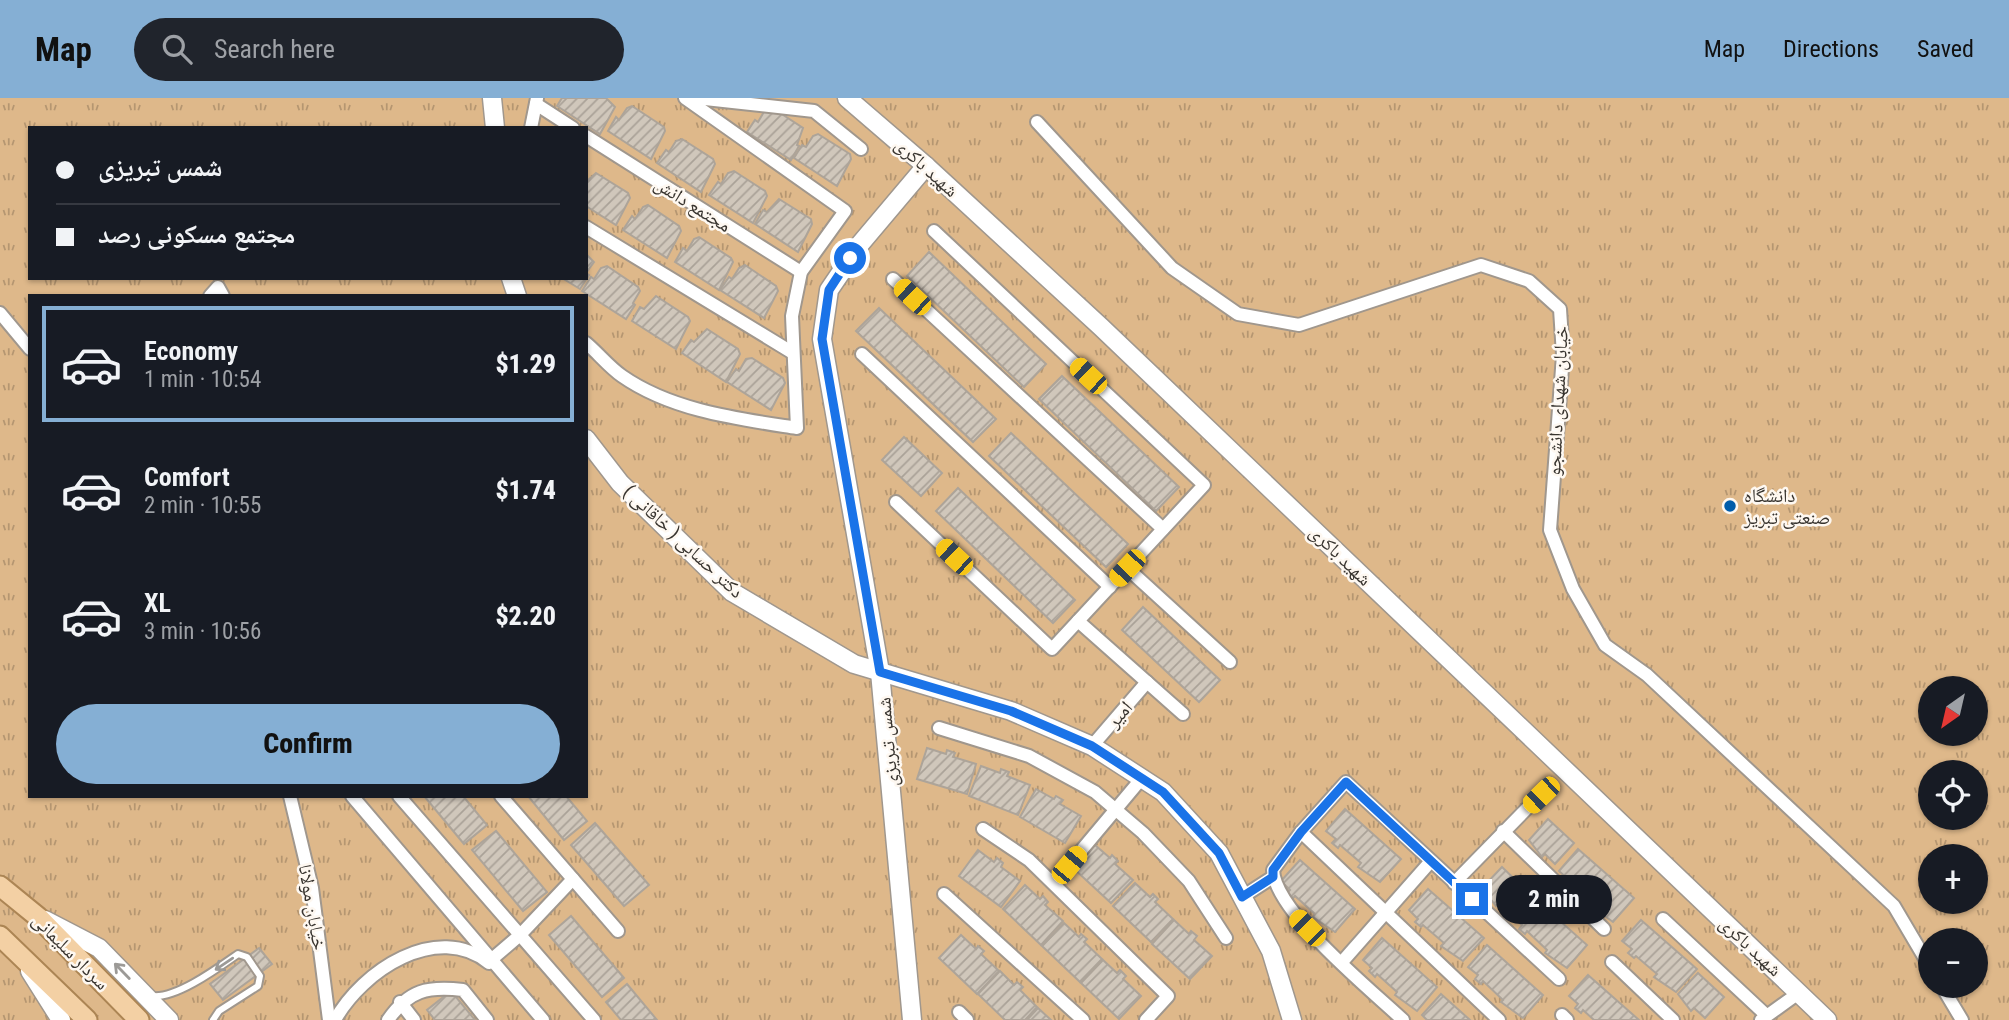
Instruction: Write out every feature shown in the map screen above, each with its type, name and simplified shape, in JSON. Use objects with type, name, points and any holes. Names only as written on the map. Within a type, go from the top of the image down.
[{"type":"main road","name":"سردار سلیمانی","points":[[0,886],[38,917],[139,1020]]},
{"type":"main road","name":"سردار سلیمانی","points":[[7,942],[88,1020]]},
{"type":"street","points":[[492,98],[495,126]]},
{"type":"street","points":[[588,345],[622,376],[672,401],[730,418],[797,428],[792,316],[801,272],[845,211],[685,98]]},
{"type":"street","points":[[696,98],[814,111],[861,149]]},
{"type":"street","name":"شهید باکری","points":[[847,98],[926,166],[1101,327],[1827,1020]]},
{"type":"street","points":[[531,126],[537,101],[570,126]]},
{"type":"street","name":"خیابان شهدای دانشجو","points":[[1037,122],[1172,268],[1238,314],[1299,325],[1481,265],[1528,281],[1560,309],[1563,355],[1550,530],[1573,589],[1605,645],[1647,675],[1894,906],[1918,947]]},
{"type":"street","name":"مجتمع دانش","points":[[588,137],[801,272]]},
{"type":"street","name":"شمس تبریزی","points":[[912,1020],[880,672],[822,339],[829,290],[862,243],[926,166]]},
{"type":"street","points":[[588,228],[793,353]]},
{"type":"street","points":[[896,502],[1052,649],[1204,485],[933,231]]},
{"type":"street","points":[[893,279],[1163,530]]},
{"type":"street","points":[[0,313],[28,347]]},
{"type":"street","points":[[862,354],[1110,587]]},
{"type":"street","name":"دکتر حسابی ( خاقانی )","points":[[588,442],[620,483],[733,592],[854,664],[1011,711],[1092,746],[1163,792],[1219,853],[1271,951],[1292,1020]]},
{"type":"street","points":[[1127,568],[1230,662]]},
{"type":"street","points":[[1078,621],[1183,714]]},
{"type":"street","name":"امیر","points":[[1092,746],[1147,682]]},
{"type":"street","points":[[939,727],[1029,756],[1095,792],[1143,833],[1189,881],[1226,938]]},
{"type":"street","points":[[1054,883],[1142,778]]},
{"type":"street","points":[[1403,1020],[1290,911],[1273,877],[1273,870],[1301,832],[1346,782],[1559,979]]},
{"type":"street","points":[[1454,883],[1541,795]]},
{"type":"street","name":"خیابان مولانا","points":[[290,798],[312,888],[329,1020]]},
{"type":"street","points":[[354,798],[543,1020]]},
{"type":"street","points":[[401,798],[594,1020]]},
{"type":"street","points":[[503,798],[618,931]]},
{"type":"street","points":[[983,829],[1029,860],[1168,996],[1146,1020]]},
{"type":"street","points":[[1503,831],[1604,929]]},
{"type":"street","points":[[1301,832],[1499,1020]]},
{"type":"street","points":[[1342,962],[1384,911],[1431,861]]},
{"type":"street","points":[[1242,897],[1273,877]]},
{"type":"street","points":[[492,959],[520,935],[573,879]]},
{"type":"street","points":[[944,894],[1083,1020]]},
{"type":"street","points":[[38,917],[99,948],[169,1020]]},
{"type":"street","points":[[1663,919],[1763,1018],[1800,992]]},
{"type":"street","points":[[7,942],[61,1020]]},
{"type":"street","points":[[335,1020],[364,982],[394,961],[420,951],[452,948],[477,954],[511,981]]},
{"type":"street","points":[[1612,962],[1673,1020]]},
{"type":"street","points":[[388,1020],[400,1002],[434,987],[463,990],[487,1020]]},
{"type":"street","points":[[1949,998],[1962,1020]]},
{"type":"street","points":[[400,1002],[414,1020]]},
{"type":"lane","points":[[145,995],[159,997],[178,991],[238,954],[247,957],[260,976],[258,986],[219,1010],[213,1020]]},
{"type":"green space","points":[[0,98],[2009,98],[2009,1020],[0,1020]]},
{"type":"building","points":[[562,98],[606,98],[615,107],[600,134],[557,106]]},
{"type":"building","points":[[632,106],[664,127],[665,131],[651,159],[608,131],[616,117],[619,120],[627,108]]},
{"type":"building","points":[[771,107],[803,128],[797,145],[799,146],[791,160],[747,132],[755,120],[758,122],[765,110]]},
{"type":"building","points":[[818,134],[850,154],[851,159],[837,186],[794,158],[802,145],[806,147],[813,136]]},
{"type":"building","points":[[682,139],[713,159],[715,164],[701,192],[657,163],[666,150],[669,152],[676,141]]},
{"type":"building","points":[[734,171],[765,191],[767,196],[753,223],[709,195],[718,182],[721,184],[728,173]]},
{"type":"building","points":[[596,173],[628,193],[630,198],[616,225],[588,207],[588,180]]},
{"type":"building","points":[[779,199],[811,219],[812,224],[798,252],[755,224],[763,210],[767,212]]},
{"type":"building","points":[[648,205],[679,226],[681,231],[667,258],[623,230],[632,216],[635,219],[643,207]]},
{"type":"building","points":[[699,237],[733,262],[719,290],[675,262],[683,248],[687,251],[694,239]]},
{"type":"building","points":[[929,252],[1046,364],[1024,387],[907,276]]},
{"type":"building","points":[[588,256],[594,262],[588,270]]},
{"type":"building","points":[[745,265],[776,286],[778,291],[764,318],[720,290],[729,277],[732,279],[739,268]]},
{"type":"building","points":[[607,266],[640,291],[626,319],[582,291],[601,268]]},
{"type":"building","points":[[565,280],[586,280],[580,289]]},
{"type":"building","points":[[656,296],[690,321],[676,349],[632,321],[640,307],[644,309]]},
{"type":"building","points":[[879,308],[996,419],[973,442],[856,331]]},
{"type":"building","points":[[707,329],[738,349],[740,354],[726,382],[682,353],[691,340],[694,342]]},
{"type":"building","points":[[752,358],[783,378],[785,383],[771,410],[727,382],[736,369],[739,371],[746,359]]},
{"type":"building","points":[[1062,376],[1179,487],[1156,511],[1039,399]]},
{"type":"building","points":[[1011,433],[1128,544],[1106,567],[989,456]]},
{"type":"building","points":[[904,437],[942,473],[921,496],[882,460]]},
{"type":"building","points":[[958,488],[1075,600],[1053,623],[936,511]]},
{"type":"building","points":[[1143,607],[1220,680],[1199,702],[1122,630]]},
{"type":"building","points":[[927,748],[946,754],[947,750],[955,753],[953,757],[976,764],[967,794],[917,779]]},
{"type":"building","points":[[981,766],[1000,773],[1001,769],[1009,772],[1007,776],[1030,785],[1018,815],[969,796]]},
{"type":"building","points":[[1036,789],[1054,799],[1056,796],[1063,800],[1060,804],[1081,816],[1065,843],[1020,817]]},
{"type":"building","points":[[426,798],[465,798],[487,825],[464,844]]},
{"type":"building","points":[[530,798],[568,798],[587,821],[564,840]]},
{"type":"building","points":[[1345,809],[1401,859],[1380,882],[1358,867],[1361,863],[1340,845],[1338,848],[1332,843],[1336,839],[1326,831]]},
{"type":"building","points":[[1548,819],[1574,843],[1555,864],[1545,854],[1542,857],[1529,840]]},
{"type":"building","points":[[595,823],[649,885],[624,906],[571,845]]},
{"type":"building","points":[[496,831],[547,892],[523,911],[472,850]]},
{"type":"building","points":[[1095,845],[1110,858],[1112,855],[1118,861],[1115,864],[1133,880],[1111,903],[1073,868]]},
{"type":"building","points":[[1578,849],[1634,898],[1613,922],[1591,906],[1594,903],[1573,885],[1571,887],[1565,882],[1568,879],[1559,871]]},
{"type":"building","points":[[978,850],[994,862],[997,858],[1003,863],[1001,867],[1020,881],[1001,907],[959,876]]},
{"type":"building","points":[[1300,860],[1355,909],[1335,932],[1313,917],[1315,914],[1295,896],[1293,898],[1287,893],[1290,890],[1281,881]]},
{"type":"building","points":[[1502,867],[1528,892],[1509,912],[1499,903],[1496,906],[1482,888]]},
{"type":"building","points":[[1135,883],[1150,897],[1153,894],[1158,899],[1155,902],[1173,919],[1151,942],[1113,906]]},
{"type":"building","points":[[1025,885],[1040,899],[1043,896],[1048,902],[1045,905],[1063,921],[1041,945],[1003,909]]},
{"type":"building","points":[[1428,889],[1484,938],[1463,961],[1441,946],[1444,943],[1423,925],[1421,927],[1415,922],[1418,919],[1409,910]]},
{"type":"building","points":[[1532,896],[1587,945],[1567,968],[1545,953],[1547,950],[1527,931],[1525,934],[1519,929],[1522,925],[1513,917]]},
{"type":"building","points":[[571,916],[624,978],[602,997],[549,935]]},
{"type":"building","points":[[1174,920],[1189,934],[1191,931],[1197,936],[1194,940],[1212,956],[1190,979],[1152,944]]},
{"type":"building","points":[[1641,920],[1697,969],[1676,992],[1654,977],[1657,974],[1636,956],[1634,958],[1628,953],[1632,949],[1622,941]]},
{"type":"building","points":[[1064,923],[1079,937],[1081,934],[1087,939],[1084,942],[1102,959],[1080,982],[1042,946]]},
{"type":"building","points":[[961,935],[976,949],[978,946],[984,951],[981,954],[999,971],[977,994],[939,958]]},
{"type":"building","points":[[1382,938],[1437,987],[1417,1011],[1395,995],[1397,992],[1377,974],[1375,977],[1369,971],[1372,968],[1363,960]]},
{"type":"building","points":[[1487,945],[1543,995],[1523,1018],[1501,1002],[1503,1000],[1483,981],[1481,984],[1475,979],[1478,975],[1468,967]]},
{"type":"building","points":[[259,948],[272,964],[223,1000],[210,984]]},
{"type":"building","points":[[1103,960],[1117,973],[1120,970],[1126,976],[1123,979],[1141,996],[1119,1019],[1081,983]]},
{"type":"building","points":[[1000,971],[1014,985],[1017,982],[1023,987],[1020,990],[1037,1007],[1025,1020],[1005,1020],[978,994]]},
{"type":"building","points":[[1698,973],[1724,997],[1705,1018],[1694,1008],[1691,1011],[1678,994]]},
{"type":"building","points":[[1588,975],[1639,1020],[1594,1020],[1583,1010],[1581,1013],[1575,1008],[1578,1004],[1569,996]]},
{"type":"building","points":[[627,984],[657,1020],[621,1020],[606,1002]]},
{"type":"building","points":[[451,991],[475,1020],[435,1020],[427,1010]]},
{"type":"building","points":[[1441,994],[1470,1020],[1427,1020],[1422,1015]]},
{"type":"building","points":[[1038,1008],[1051,1020],[1027,1020]]},
{"type":"place","name":"دانشگاه صنعتی تبریز","points":[[1730,506]]},
{"type":"route","points":[[850,258],[829,290],[822,339],[880,672],[1011,711],[1092,746],[1163,792],[1219,853],[1242,897],[1273,877],[1273,870],[1301,832],[1346,782],[1472,899]]}]
